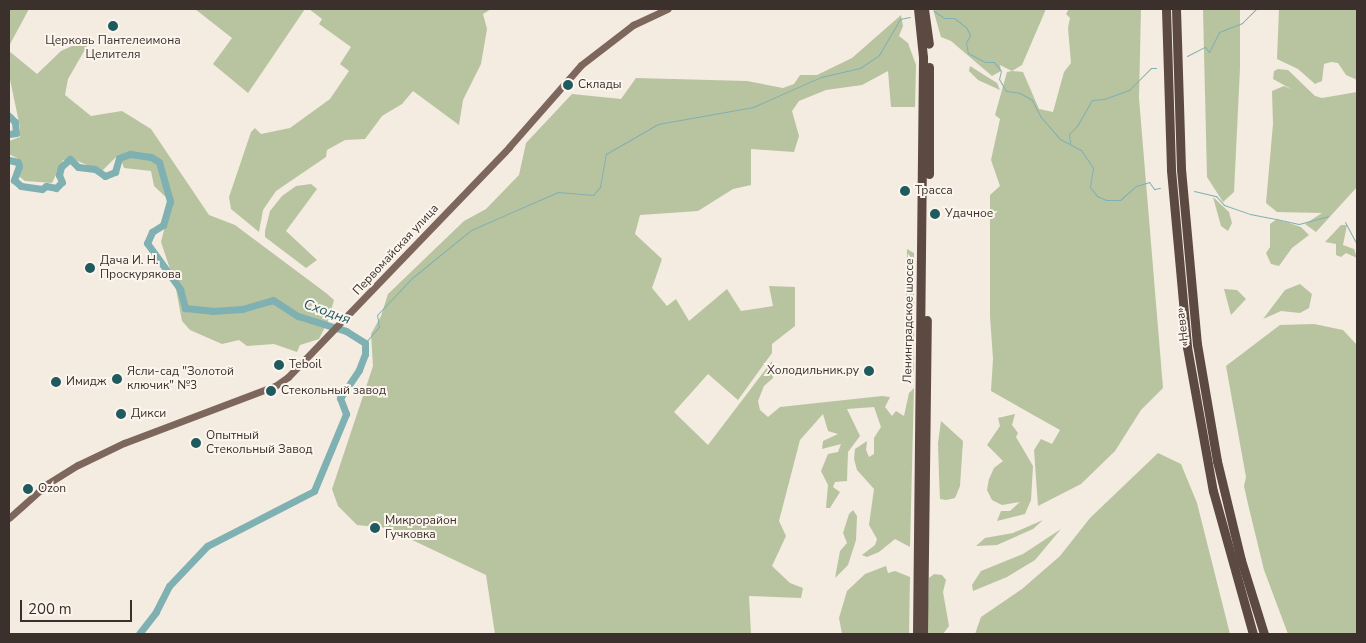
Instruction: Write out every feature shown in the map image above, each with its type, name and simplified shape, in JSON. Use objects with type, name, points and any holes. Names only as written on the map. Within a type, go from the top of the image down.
[{"type":"highway","name":"Ленинградское шоссе","points":[[917,634],[923,66],[918,9]]},
{"type":"highway","name":"Ленинградское шоссе","points":[[923,634],[930,92],[928,30],[924,9]]},
{"type":"highway","name":"«Нева»","points":[[1166,9],[1171,170],[1187,347],[1209,472],[1253,634]]},
{"type":"highway","name":"«Нева»","points":[[1176,9],[1181,169],[1197,344],[1222,480],[1264,634]]},
{"type":"main road","name":"Первомайская улица","points":[[9,518],[47,484],[93,458],[280,383],[348,318],[509,147],[581,65],[633,25],[668,9]]},
{"type":"green space","points":[[9,9],[29,9],[9,46]]},
{"type":"green space","points":[[195,9],[305,9],[248,93],[213,64],[232,38]]},
{"type":"green space","points":[[309,9],[491,9],[483,14],[487,29],[481,64],[463,100],[459,125],[413,91],[402,104],[382,116],[365,139],[345,140],[327,150],[326,157],[276,191],[263,210],[259,232],[231,209],[229,197],[251,132],[255,128],[261,134],[290,128],[330,99],[349,71],[340,64],[351,47],[319,24],[322,19]]},
{"type":"green space","points":[[933,9],[1046,9],[1022,65],[1012,71],[1000,65],[1001,71],[992,76],[951,41],[941,37]]},
{"type":"green space","points":[[1069,9],[1141,9],[1139,98],[1163,388],[1141,410],[1115,451],[1081,484],[1038,506],[1034,450],[1041,439],[1052,444],[1060,430],[991,391],[993,359],[990,316],[990,195],[1000,186],[991,160],[1000,119],[995,115],[1007,72],[1023,72],[1039,109],[1053,112],[1064,72],[1071,63],[1068,28],[1070,18],[1066,14]]},
{"type":"green space","points":[[1203,9],[1240,9],[1240,68],[1234,192],[1223,202],[1207,177]]},
{"type":"green space","points":[[1279,9],[1357,9],[1357,80],[1346,75],[1338,63],[1331,62],[1324,64],[1322,81],[1315,84],[1298,69],[1277,59]]},
{"type":"green space","points":[[901,15],[903,26],[899,36],[908,43],[916,65],[915,107],[891,107],[888,71],[862,85],[826,90],[799,101],[792,111],[799,136],[794,152],[751,149],[751,185],[733,189],[698,211],[640,215],[635,234],[662,259],[652,288],[667,306],[676,299],[689,321],[727,289],[741,311],[773,306],[769,286],[795,287],[795,326],[772,344],[772,353],[738,400],[708,374],[674,412],[708,445],[772,361],[773,378],[764,386],[758,401],[760,410],[768,417],[780,407],[882,396],[890,397],[885,407],[892,416],[896,411],[904,416],[909,393],[914,388],[910,547],[895,539],[879,552],[867,557],[862,555],[875,545],[877,539],[869,525],[874,489],[857,470],[854,459],[855,449],[867,441],[866,450],[869,457],[874,454],[874,438],[881,427],[874,407],[847,409],[860,436],[848,452],[847,481],[835,482],[833,487],[840,492],[830,508],[826,508],[828,485],[821,471],[828,454],[838,452],[841,444],[822,449],[823,441],[838,434],[828,431],[823,414],[800,440],[779,521],[786,536],[772,566],[790,583],[803,588],[801,598],[749,596],[751,634],[495,634],[486,575],[387,528],[357,525],[338,506],[332,489],[373,366],[371,334],[381,316],[388,294],[464,221],[486,209],[519,175],[526,143],[572,94],[621,99],[636,78],[747,81],[783,88],[794,84],[800,75],[817,75],[852,58]]},
{"type":"green space","points":[[74,45],[87,46],[68,79],[65,95],[91,116],[122,111],[151,129],[209,215],[235,225],[334,300],[328,321],[319,339],[300,345],[297,352],[274,344],[247,346],[239,340],[222,344],[190,330],[182,321],[175,284],[161,242],[171,202],[154,186],[151,171],[124,168],[119,154],[102,171],[75,160],[63,160],[52,183],[25,181],[16,174],[22,161],[9,154],[9,141],[20,137],[20,127],[9,75],[9,51],[37,74],[61,51]]},
{"type":"green space","points":[[970,66],[997,83],[1000,90],[978,80],[969,71]]},
{"type":"green space","points":[[1278,69],[1288,70],[1315,96],[1322,98],[1357,92],[1357,187],[1316,232],[1305,224],[1322,213],[1277,212],[1266,203],[1273,124],[1272,91],[1284,86],[1293,90],[1273,79],[1274,71]]},
{"type":"green space","points":[[311,184],[317,189],[286,231],[317,260],[306,268],[265,237],[265,231],[270,211],[282,196],[296,186]]},
{"type":"green space","points":[[1213,197],[1229,212],[1232,223],[1228,231],[1221,226]]},
{"type":"green space","points":[[1277,219],[1301,227],[1309,235],[1292,248],[1279,266],[1271,264],[1266,253],[1270,247],[1270,224]]},
{"type":"green space","points":[[1341,225],[1347,225],[1343,245],[1354,249],[1357,258],[1346,253],[1341,257],[1336,255],[1336,244],[1325,242]]},
{"type":"green space","points":[[907,249],[914,253],[914,370],[910,373],[905,369]]},
{"type":"green space","points":[[1300,284],[1312,294],[1309,308],[1300,313],[1281,311],[1263,319],[1285,290]]},
{"type":"green space","points":[[1224,289],[1237,290],[1246,299],[1231,315]]},
{"type":"green space","points":[[1314,324],[1343,330],[1357,345],[1357,634],[1288,634],[1264,570],[1248,504],[1244,486],[1246,477],[1226,366],[1280,325]]},
{"type":"green space","points":[[1015,414],[1012,425],[1018,433],[1016,437],[1033,466],[1031,500],[1025,514],[997,521],[1001,511],[1010,511],[1020,502],[1002,505],[992,500],[987,490],[989,479],[994,468],[1003,461],[987,445],[1000,426],[998,418]]},
{"type":"green space","points":[[941,421],[963,441],[960,486],[955,498],[946,500],[940,499],[938,443]]},
{"type":"green space","points":[[1158,453],[1181,464],[1197,503],[1230,634],[975,634],[981,617],[1022,589],[1060,556],[1090,518]]},
{"type":"green space","points":[[853,510],[857,516],[856,540],[848,565],[835,578],[840,551],[847,543],[843,533],[849,514]]},
{"type":"green space","points":[[1043,520],[1033,529],[997,545],[976,546],[985,538],[1013,533]]},
{"type":"green space","points":[[1061,529],[1035,560],[1007,577],[973,591],[972,585],[981,571],[1023,554]]},
{"type":"green space","points":[[886,566],[888,573],[895,571],[910,577],[909,634],[842,634],[839,618],[847,591],[865,574]]},
{"type":"green space","points":[[934,574],[942,575],[946,580],[943,592],[949,626],[943,634],[928,634],[927,630],[929,578]]},
{"type":"waterway","points":[[1187,56],[1205,47],[1209,52],[1219,32],[1242,23],[1256,9]]},
{"type":"waterway","points":[[934,11],[944,18],[954,18],[966,27],[970,35],[966,43],[968,53],[985,62],[994,62],[1001,71],[999,79],[1006,91],[1020,93],[1032,100],[1040,116],[1060,139],[1081,150],[1093,168],[1090,187],[1097,196],[1106,200],[1120,200],[1136,186],[1149,182],[1154,189],[1160,188]]},
{"type":"waterway","points":[[365,343],[379,327],[377,315],[412,278],[471,230],[558,192],[593,195],[600,187],[606,154],[658,124],[753,107],[821,77],[860,68],[879,55],[900,19],[910,17]]},
{"type":"waterway","points":[[1070,143],[1069,134],[1077,126],[1092,100],[1104,99],[1129,90],[1151,68],[1156,68]]},
{"type":"waterway","name":"Сходня","points":[[9,116],[15,122],[16,133],[9,134]]},
{"type":"waterway","name":"Сходня","points":[[9,160],[18,162],[19,166],[14,180],[21,186],[42,189],[46,186],[56,188],[62,182],[59,175],[61,167],[70,159],[78,167],[95,169],[105,176],[115,172],[119,158],[130,154],[151,157],[159,162],[170,201],[163,225],[152,232],[147,243],[180,289],[185,308],[212,311],[242,309],[273,300],[298,316],[346,331],[365,343],[365,354],[359,370],[340,398],[346,414],[314,491],[207,546],[169,586],[156,612],[139,634]]},
{"type":"waterway","points":[[1194,191],[1216,196],[1224,205],[1250,214],[1299,224],[1328,216]]},
{"type":"waterway","points":[[1345,222],[1357,245]]},
{"type":"place","name":"Церковь Пантелеимона Целителя","points":[[113,26]]},
{"type":"place","name":"Склады","points":[[568,85]]},
{"type":"place","name":"Трасса","points":[[905,191]]},
{"type":"place","name":"Удачное","points":[[935,214]]},
{"type":"place","name":"Дача И. Н. Проскурякова","points":[[90,268]]},
{"type":"place","name":"Teboil","points":[[279,365]]},
{"type":"place","name":"Холодильник.ру","points":[[869,371]]},
{"type":"place","name":"Ясли-сад \"Золотой ключик\" №3","points":[[117,379]]},
{"type":"place","name":"Имидж","points":[[56,382]]},
{"type":"place","name":"Стекольный завод","points":[[271,391]]},
{"type":"place","name":"Дикси","points":[[121,414]]},
{"type":"place","name":"Опытный Стекольный Завод","points":[[196,443]]},
{"type":"place","name":"Ozon","points":[[28,489]]},
{"type":"place","name":"Микрорайон Гучковка","points":[[375,528]]}]
